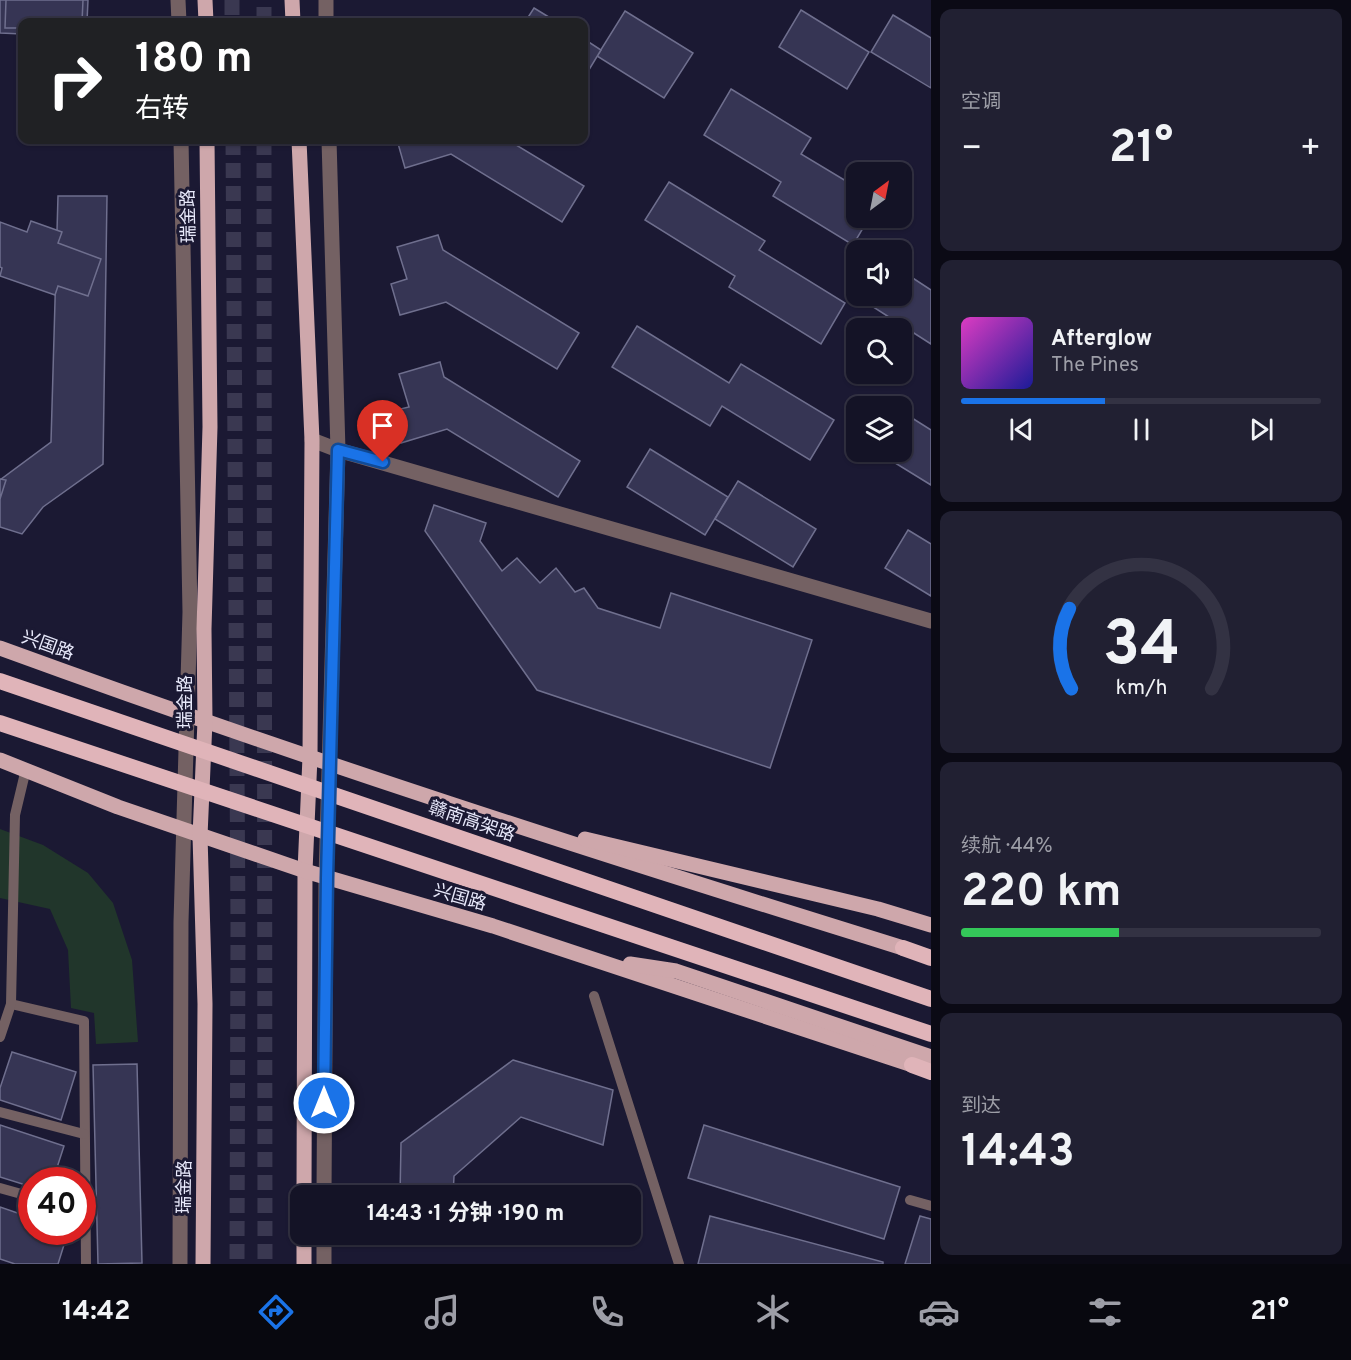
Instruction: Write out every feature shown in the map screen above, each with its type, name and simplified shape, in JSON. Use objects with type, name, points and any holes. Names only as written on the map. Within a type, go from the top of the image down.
[{"type":"highway","name":"赣南高架路","points":[[0,681],[931,999]]},
{"type":"highway","points":[[0,723],[931,1034]]},
{"type":"highway","points":[[903,948],[931,958]]},
{"type":"highway","points":[[912,1065],[931,1072]]},
{"type":"main road","points":[[205,0],[206,18]]},
{"type":"main road","points":[[292,0],[293,18]]},
{"type":"main road","name":"瑞金路","points":[[203,1264],[205,1004],[200,836],[205,721],[204,629],[210,427],[207,144]]},
{"type":"main road","points":[[299,144],[312,440],[310,757],[305,871],[304,1185]]},
{"type":"main road","name":"兴国路","points":[[0,648],[187,716],[483,815],[903,948]]},
{"type":"main road","name":"兴国路","points":[[0,760],[118,807],[200,836],[327,878],[493,926],[912,1065]]},
{"type":"main road","points":[[483,815],[878,909],[931,925]]},
{"type":"main road","points":[[585,957],[676,971],[931,1057]]},
{"type":"main road","points":[[304,1245],[304,1264]]},
{"type":"street","points":[[178,0],[179,18]]},
{"type":"street","points":[[326,0],[326,18]]},
{"type":"street","points":[[180,1264],[183,830],[190,612],[181,144]]},
{"type":"street","points":[[324,1185],[327,878],[338,450],[329,144]]},
{"type":"street","points":[[312,440],[338,450],[931,621]]},
{"type":"street","points":[[324,1245],[324,1264]]},
{"type":"lane","points":[[0,1037],[11,1004],[15,816],[26,769]]},
{"type":"lane","points":[[594,996],[679,1264]]},
{"type":"lane","points":[[11,1004],[84,1021],[84,1167]]},
{"type":"lane","points":[[0,1112],[84,1134]]},
{"type":"lane","points":[[0,1188],[18,1193]]},
{"type":"lane","points":[[910,1200],[931,1206]]},
{"type":"lane","points":[[85,1245],[86,1264]]},
{"type":"green space","points":[[0,829],[43,845],[88,873],[113,903],[132,960],[138,1042],[96,1044],[94,1013],[71,1008],[68,950],[50,909],[0,898]]},
{"type":"building","points":[[0,0],[88,0],[87,18],[18,18],[18,34],[0,33]]},
{"type":"building","points":[[6,0],[83,0],[82,18],[18,18],[18,28],[5,28]]},
{"type":"building","points":[[534,8],[550,18],[528,18]]},
{"type":"building","points":[[801,10],[869,52],[847,89],[779,47]]},
{"type":"building","points":[[625,11],[693,53],[664,98],[597,56]]},
{"type":"building","points":[[893,15],[931,38],[931,88],[871,52]]},
{"type":"building","points":[[588,42],[601,50],[588,71]]},
{"type":"building","points":[[731,89],[811,138],[801,154],[846,181],[846,228],[863,228],[856,240],[846,241],[773,196],[781,182],[704,135]]},
{"type":"building","points":[[398,144],[515,144],[584,186],[562,222],[451,154],[405,168]]},
{"type":"building","points":[[669,182],[765,241],[759,250],[845,303],[821,344],[729,287],[735,276],[645,220]]},
{"type":"building","points":[[58,196],[107,196],[103,464],[43,507],[22,534],[0,527],[0,480],[51,442]]},
{"type":"building","points":[[31,221],[62,232],[58,243],[101,259],[88,296],[58,286],[55,295],[0,276],[2,268],[0,267],[0,222],[27,232]]},
{"type":"building","points":[[438,235],[443,250],[579,333],[557,369],[446,302],[400,315],[391,284],[407,279],[397,247]]},
{"type":"building","points":[[912,278],[931,290],[931,344],[912,332],[912,318],[890,318],[872,306],[912,306]]},
{"type":"building","points":[[637,326],[729,383],[741,364],[834,420],[810,460],[722,406],[710,426],[612,367]]},
{"type":"building","points":[[440,362],[444,377],[580,461],[558,497],[447,429],[401,443],[392,411],[409,407],[399,374]]},
{"type":"building","points":[[912,418],[931,430],[931,485],[894,462],[912,462]]},
{"type":"building","points":[[650,449],[728,497],[705,535],[627,487]]},
{"type":"building","points":[[0,479],[6,480],[0,499]]},
{"type":"building","points":[[738,481],[816,529],[793,567],[715,519]]},
{"type":"building","points":[[434,505],[486,523],[480,541],[502,571],[517,558],[540,583],[556,568],[575,592],[584,588],[598,608],[660,628],[671,593],[812,640],[770,768],[537,690],[425,531]]},
{"type":"building","points":[[908,530],[931,544],[931,596],[885,568]]},
{"type":"building","points":[[12,1052],[76,1072],[61,1120],[0,1100],[0,1088]]},
{"type":"building","points":[[513,1060],[613,1090],[603,1145],[521,1117],[454,1176],[454,1185],[400,1185],[401,1143]]},
{"type":"building","points":[[137,1064],[142,1263],[98,1264],[93,1065]]},
{"type":"building","points":[[0,1125],[64,1146],[57,1167],[18,1167],[18,1183],[0,1177]]},
{"type":"building","points":[[704,1125],[900,1187],[884,1239],[688,1178]]},
{"type":"building","points":[[0,1207],[18,1213],[18,1245],[64,1245],[58,1264],[15,1264],[0,1259]]},
{"type":"building","points":[[710,1216],[883,1262],[883,1264],[698,1264]]},
{"type":"building","points":[[920,1216],[931,1219],[931,1264],[905,1264]]},
{"type":"tunnel","points":[[232,0],[232,18]]},
{"type":"tunnel","points":[[264,0],[264,18]]},
{"type":"tunnel","points":[[233,144],[238,926],[237,1264]]},
{"type":"tunnel","points":[[264,144],[265,1264]]},
{"type":"route","points":[[324,1103],[324,988],[338,450],[383,462]]}]
